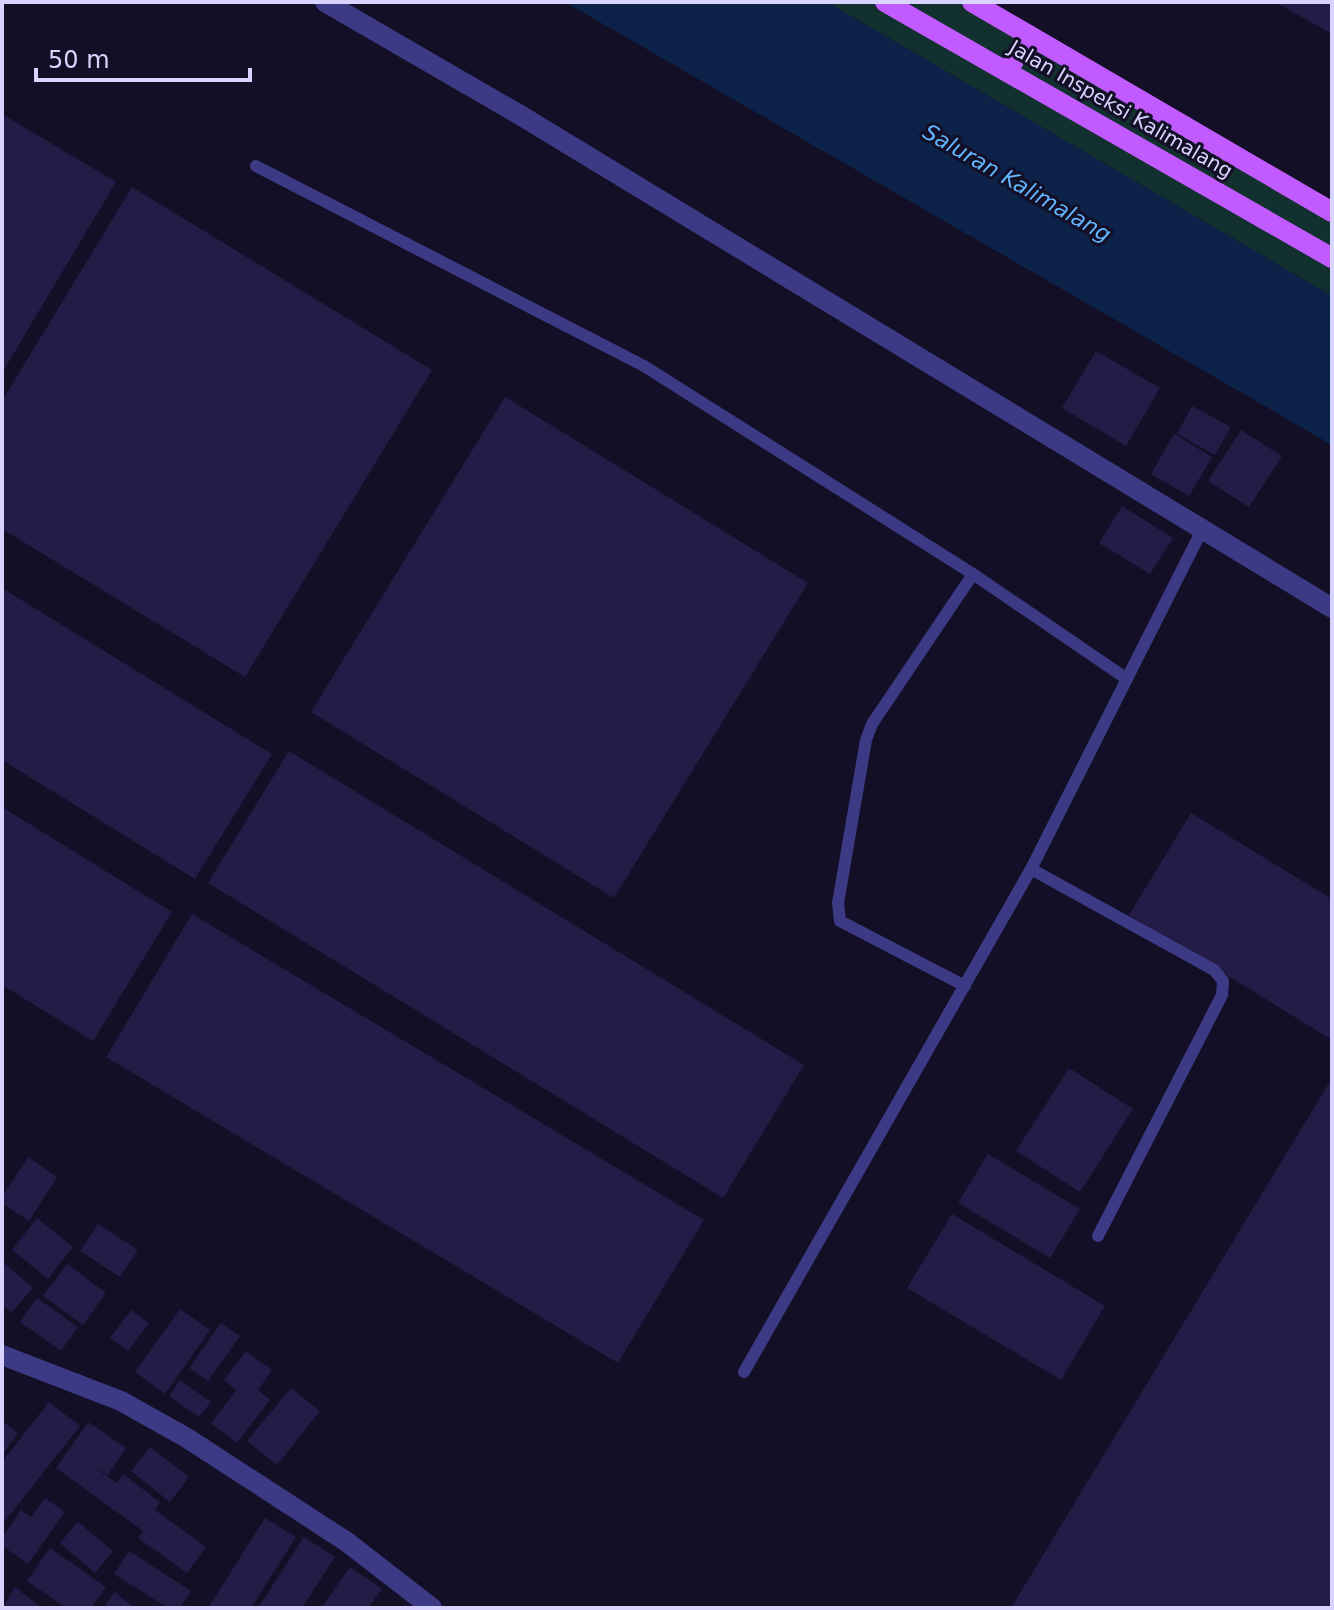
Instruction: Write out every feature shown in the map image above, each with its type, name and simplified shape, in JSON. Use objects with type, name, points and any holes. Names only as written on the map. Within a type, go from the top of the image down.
[{"type":"main road","name":"Jalan Inspeksi Kalimalang","points":[[885,2],[1332,258]]},
{"type":"main road","name":"Jalan Inspeksi Kalimalang","points":[[972,2],[1332,212]]},
{"type":"main road","points":[[1008,71],[1029,35]]},
{"type":"street","points":[[325,2],[520,115],[1332,608]]},
{"type":"street","points":[[2,1355],[121,1401],[187,1438],[347,1542],[432,1608]]},
{"type":"lane","points":[[256,166],[644,366],[973,574],[1127,679]]},
{"type":"lane","points":[[744,1372],[1031,869],[1203,528]]},
{"type":"lane","points":[[965,986],[855,931],[840,921],[838,903],[866,740],[872,724],[973,574]]},
{"type":"lane","points":[[1031,869],[1214,970],[1223,981],[1222,995],[1098,1236]]},
{"type":"green space","points":[[827,2],[972,2],[1332,212],[1332,296]]},
{"type":"water","name":"Saluran Kalimalang","points":[[565,2],[827,2],[1332,296],[1332,445]]},
{"type":"building","points":[[1275,2],[1332,2],[1332,34]]},
{"type":"building","points":[[2,114],[116,182],[2,373]]},
{"type":"building","points":[[132,187],[432,370],[245,677],[2,529],[2,401]]},
{"type":"building","points":[[1096,351],[1160,388],[1126,446],[1062,408]]},
{"type":"building","points":[[505,397],[808,583],[614,898],[311,712]]},
{"type":"building","points":[[1192,406],[1231,427],[1215,455],[1177,434]]},
{"type":"building","points":[[1241,430],[1282,456],[1249,507],[1208,481]]},
{"type":"building","points":[[1174,434],[1212,457],[1189,496],[1151,474]]},
{"type":"building","points":[[1122,506],[1173,538],[1150,574],[1099,543]]},
{"type":"building","points":[[2,588],[272,754],[195,879],[2,760]]},
{"type":"building","points":[[289,751],[804,1065],[723,1198],[208,883]]},
{"type":"building","points":[[2,807],[172,912],[93,1041],[2,985]]},
{"type":"building","points":[[1191,813],[1332,899],[1332,1040],[1129,915]]},
{"type":"building","points":[[192,914],[704,1220],[618,1363],[106,1057]]},
{"type":"building","points":[[1069,1068],[1133,1109],[1080,1192],[1016,1151]]},
{"type":"building","points":[[1329,1083],[1332,1085],[1332,1608],[1011,1608]]},
{"type":"building","points":[[988,1154],[1080,1209],[1050,1258],[958,1203]]},
{"type":"building","points":[[28,1157],[57,1177],[29,1221],[2,1203],[2,1197]]},
{"type":"building","points":[[952,1214],[1105,1306],[1061,1380],[907,1288]]},
{"type":"building","points":[[37,1218],[73,1247],[48,1279],[12,1250]]},
{"type":"building","points":[[98,1224],[138,1250],[120,1277],[80,1251]]},
{"type":"building","points":[[2,1261],[33,1288],[11,1313],[2,1305]]},
{"type":"building","points":[[67,1264],[106,1293],[83,1325],[43,1296]]},
{"type":"building","points":[[37,1298],[78,1327],[61,1351],[20,1322]]},
{"type":"building","points":[[180,1309],[210,1330],[165,1394],[135,1372]]},
{"type":"building","points":[[131,1310],[149,1323],[128,1351],[110,1338]]},
{"type":"building","points":[[221,1323],[240,1336],[208,1381],[189,1368]]},
{"type":"building","points":[[246,1351],[272,1370],[258,1390],[270,1400],[237,1443],[211,1423],[236,1390],[224,1380]]},
{"type":"building","points":[[180,1380],[211,1402],[199,1417],[169,1396]]},
{"type":"building","points":[[291,1388],[320,1411],[277,1465],[247,1441]]},
{"type":"building","points":[[49,1402],[80,1426],[2,1525],[2,1462]]},
{"type":"building","points":[[2,1421],[18,1433],[2,1455]]},
{"type":"building","points":[[88,1422],[126,1448],[108,1475],[94,1467],[117,1483],[123,1474],[160,1502],[155,1510],[206,1547],[187,1573],[138,1538],[143,1531],[56,1468]]},
{"type":"building","points":[[150,1447],[189,1477],[170,1502],[131,1471]]},
{"type":"building","points":[[45,1498],[65,1512],[28,1564],[2,1546],[2,1538],[21,1510],[31,1517]]},
{"type":"building","points":[[265,1518],[296,1537],[251,1608],[208,1608]]},
{"type":"building","points":[[78,1522],[113,1551],[95,1573],[60,1543]]},
{"type":"building","points":[[304,1537],[335,1557],[302,1608],[258,1608]]},
{"type":"building","points":[[50,1548],[106,1587],[91,1608],[66,1608],[27,1581]]},
{"type":"building","points":[[129,1551],[191,1591],[180,1608],[168,1608],[114,1574]]},
{"type":"building","points":[[350,1567],[382,1589],[368,1608],[321,1608]]},
{"type":"building","points":[[15,1587],[42,1608],[2,1608]]},
{"type":"building","points":[[115,1592],[135,1608],[110,1608],[105,1604]]}]
